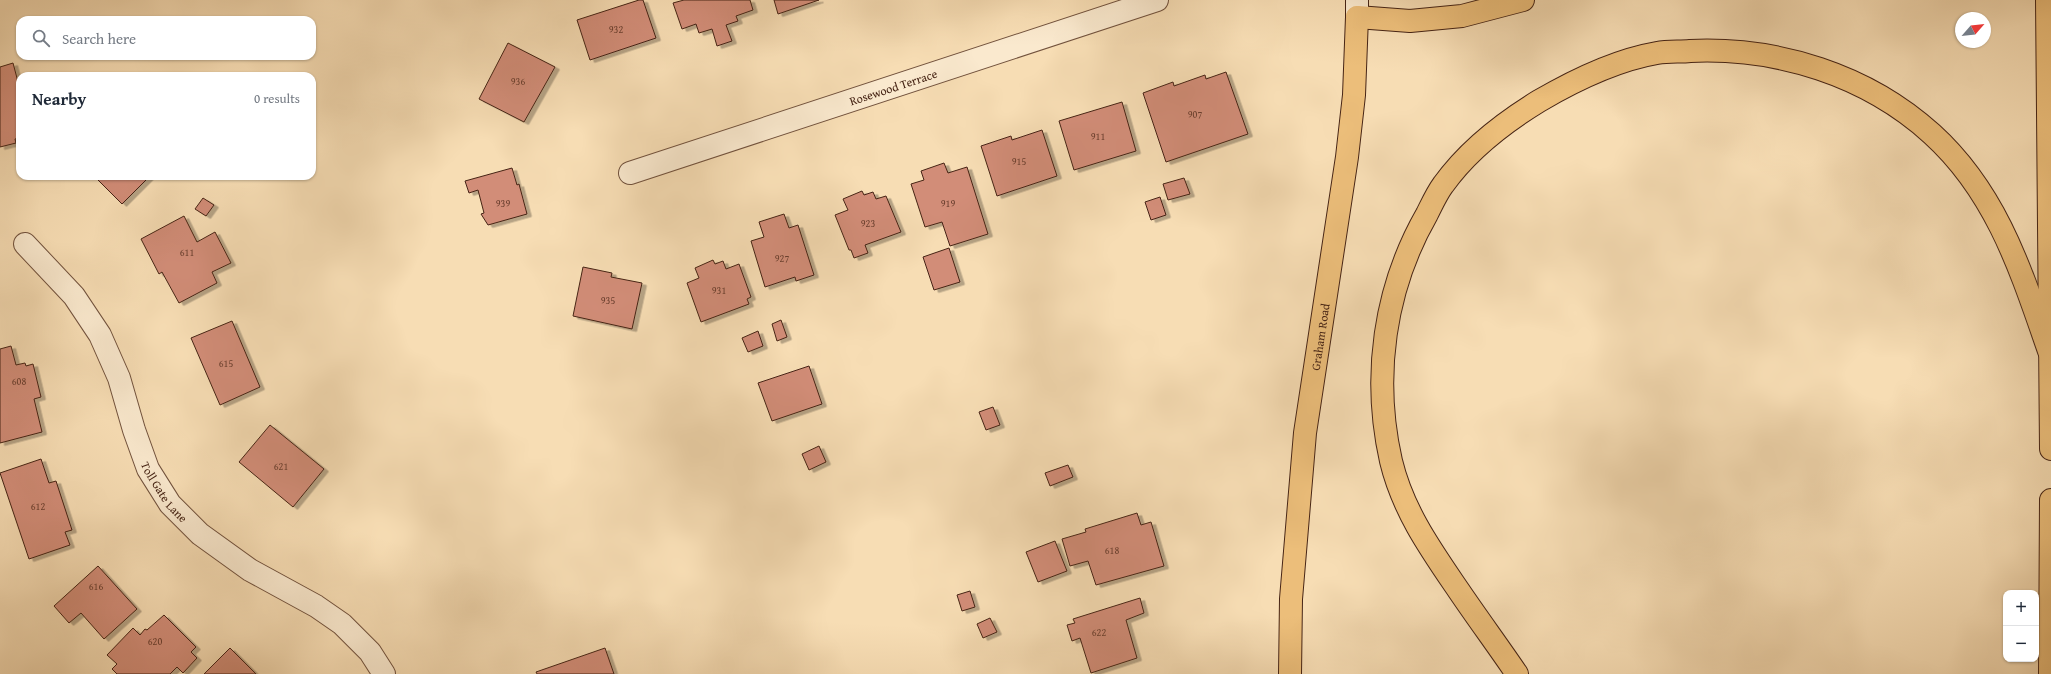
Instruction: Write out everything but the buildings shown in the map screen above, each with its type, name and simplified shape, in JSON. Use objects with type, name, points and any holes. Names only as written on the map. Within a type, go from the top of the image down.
[{"type":"main road","points":[[1357,9],[1410,21],[1462,16],[1522,0]]},
{"type":"main road","points":[[2047,0],[2051,449]]},
{"type":"main road","name":"Graham Road","points":[[1290,674],[1291,599],[1305,433],[1347,157],[1354,95],[1357,9]]},
{"type":"main road","points":[[1517,674],[1421,536],[1404,501],[1392,463],[1382,415],[1382,365],[1387,323],[1400,271],[1417,232],[1443,185],[1477,147],[1517,115],[1570,83],[1618,64],[1658,53],[1710,50],[1752,52],[1802,62],[1840,75],[1893,104],[1933,135],[1968,174],[1999,222],[2014,252],[2050,351]]},
{"type":"main road","points":[[2050,674],[2051,500]]},
{"type":"street","name":"Rosewood Terrace","points":[[630,173],[1157,0]]},
{"type":"street","name":"Toll Gate Lane","points":[[25,244],[74,296],[100,335],[120,378],[134,430],[148,469],[170,504],[200,534],[244,565],[316,606],[342,624],[370,652],[384,674]]}]
